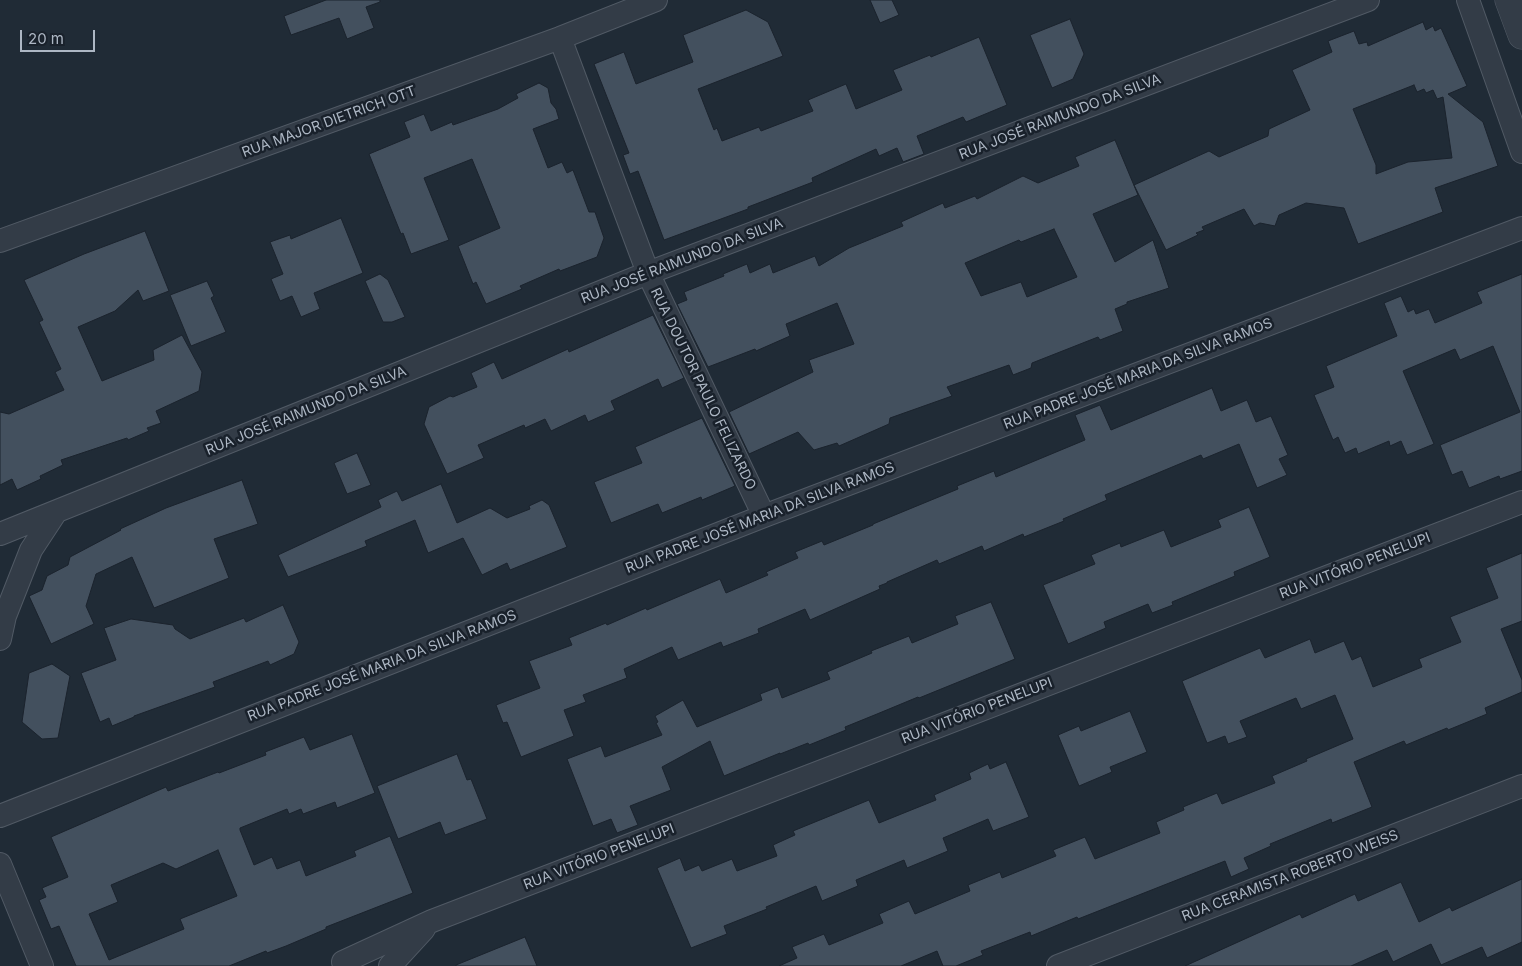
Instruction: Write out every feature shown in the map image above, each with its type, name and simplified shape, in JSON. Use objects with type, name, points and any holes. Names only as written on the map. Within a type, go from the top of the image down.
[{"type":"street","name":"RUA MAJOR DIETRICH OTT","points":[[0,241],[560,38],[656,0]]},
{"type":"street","name":"RUA JOSÉ RAIMUNDO DA SILVA","points":[[0,534],[648,273],[1368,0]]},
{"type":"street","points":[[1468,0],[1522,152]]},
{"type":"street","points":[[1509,0],[1522,35]]},
{"type":"street","name":"RUA DOUTOR PAULO FELIZARDO","points":[[560,38],[648,273],[764,516]]},
{"type":"street","name":"RUA PADRE JOSÉ MARIA DA SILVA RAMOS","points":[[0,816],[764,516],[1522,228]]},
{"type":"street","name":"RUA VITÓRIO PENELUPI","points":[[342,964],[432,920],[1522,502]]},
{"type":"street","points":[[0,639],[6,616],[31,550],[56,512]]},
{"type":"street","name":"RUA CERAMISTA ROBERTO WEISS","points":[[1058,966],[1522,786]]},
{"type":"street","points":[[0,864],[42,966]]},
{"type":"street","points":[[390,966],[432,920]]},
{"type":"building","points":[[326,0],[380,0],[380,2],[366,7],[374,28],[347,39],[339,18],[291,35],[284,16]]},
{"type":"building","points":[[870,0],[892,0],[899,15],[880,23]]},
{"type":"building","points":[[746,10],[768,22],[783,56],[698,89],[714,130],[717,128],[722,141],[759,127],[761,131],[813,111],[808,100],[846,84],[856,109],[902,90],[893,70],[979,37],[1007,105],[966,122],[963,117],[917,136],[924,154],[903,162],[897,148],[879,156],[876,149],[812,178],[813,182],[748,207],[748,209],[664,240],[638,171],[630,174],[623,155],[629,153],[594,64],[624,52],[636,84],[693,62],[683,35]]},
{"type":"building","points":[[1070,19],[1084,54],[1073,79],[1052,88],[1030,35]]},
{"type":"building","points":[[1423,22],[1426,30],[1433,26],[1435,31],[1441,28],[1467,86],[1448,94],[1483,122],[1498,166],[1435,188],[1443,212],[1358,244],[1344,208],[1306,203],[1279,215],[1275,226],[1260,223],[1254,226],[1244,209],[1202,227],[1204,230],[1196,233],[1198,235],[1166,250],[1134,185],[1209,151],[1219,157],[1268,136],[1269,129],[1310,110],[1292,70],[1332,52],[1328,41],[1354,31],[1359,44],[1367,42],[1368,46]],"holes":[[[1414,85],[1417,92],[1424,89],[1426,93],[1433,90],[1437,99],[1443,97],[1452,158],[1408,162],[1376,174],[1376,165],[1353,109]]]},
{"type":"building","points":[[539,83],[548,88],[551,103],[556,109],[559,119],[533,129],[548,168],[562,162],[567,173],[573,170],[589,212],[595,212],[604,238],[597,257],[560,271],[559,269],[520,286],[522,289],[486,304],[476,282],[473,284],[458,246],[500,228],[472,159],[424,178],[449,240],[411,254],[369,154],[410,137],[404,122],[424,114],[431,131],[452,122],[453,125],[498,109],[518,98],[516,94]]},
{"type":"building","points":[[1115,140],[1138,195],[1093,214],[1115,262],[1153,240],[1169,288],[1127,302],[1127,304],[1115,309],[1123,331],[1100,340],[1098,337],[1032,363],[1031,368],[1013,375],[1009,365],[947,387],[952,396],[890,418],[889,424],[839,446],[837,443],[814,450],[798,432],[749,454],[729,412],[813,372],[809,360],[854,344],[837,303],[786,324],[790,336],[756,351],[755,349],[708,367],[677,304],[687,300],[684,292],[724,276],[723,274],[747,264],[750,273],[770,264],[773,273],[815,256],[819,266],[849,248],[903,226],[901,222],[943,203],[945,208],[975,196],[977,199],[1023,176],[1038,183],[1079,166],[1075,157]],"holes":[[[1054,229],[1077,277],[1027,297],[1021,282],[981,296],[965,263],[1019,240],[1021,242]]]},
{"type":"building","points":[[341,218],[363,273],[314,293],[320,309],[301,317],[292,296],[280,301],[271,279],[283,274],[270,242],[290,235],[291,239]]},
{"type":"building","points":[[145,231],[169,291],[143,301],[138,290],[115,311],[78,327],[102,381],[154,360],[153,350],[182,335],[202,372],[199,391],[156,411],[161,423],[147,428],[149,431],[128,440],[127,438],[61,460],[63,465],[40,476],[41,479],[17,490],[12,479],[0,485],[0,412],[9,414],[64,390],[55,372],[61,369],[39,322],[43,320],[24,280],[84,254]]},
{"type":"building","points":[[380,274],[388,280],[405,317],[392,322],[383,322],[365,281]]},
{"type":"building","points":[[1522,274],[1522,471],[1500,479],[1499,476],[1469,488],[1462,471],[1452,475],[1440,445],[1520,412],[1493,346],[1460,360],[1455,349],[1403,371],[1434,444],[1407,455],[1401,441],[1390,446],[1389,441],[1358,454],[1356,448],[1345,453],[1338,437],[1333,440],[1314,395],[1334,387],[1326,366],[1397,336],[1384,303],[1401,296],[1408,312],[1414,309],[1416,314],[1429,309],[1435,323],[1482,303],[1477,292]]},
{"type":"building","points":[[207,281],[214,296],[211,298],[226,332],[191,346],[170,295]]},
{"type":"building","points":[[653,315],[684,378],[662,388],[658,379],[611,401],[615,410],[588,422],[585,415],[551,431],[545,419],[525,428],[524,425],[478,445],[484,458],[447,474],[424,424],[429,407],[450,396],[453,397],[477,387],[471,373],[494,362],[502,379],[568,349],[569,352]]},
{"type":"building","points":[[1212,388],[1221,411],[1247,400],[1256,422],[1271,416],[1288,455],[1279,459],[1287,475],[1257,488],[1239,444],[1203,459],[1201,455],[1105,495],[1107,500],[1063,519],[1064,521],[1024,537],[1023,534],[984,551],[982,546],[939,564],[937,560],[879,586],[880,589],[810,620],[805,609],[758,629],[759,633],[723,647],[721,642],[678,660],[672,647],[624,669],[627,678],[583,695],[586,702],[564,710],[574,736],[521,757],[507,722],[503,723],[496,705],[540,688],[529,661],[572,645],[569,638],[606,623],[607,625],[646,608],[647,610],[720,579],[726,593],[768,575],[766,572],[798,558],[795,552],[822,541],[824,545],[958,489],[957,486],[994,471],[996,477],[1085,440],[1075,415],[1100,405],[1111,430]]},
{"type":"building","points":[[702,418],[735,486],[702,500],[701,497],[662,513],[658,504],[611,523],[594,482],[642,463],[635,447]]},
{"type":"building","points":[[357,453],[371,485],[347,494],[334,463]]},
{"type":"building","points":[[242,480],[258,524],[214,539],[229,578],[154,608],[132,557],[96,574],[86,606],[94,624],[51,644],[29,596],[42,590],[47,576],[68,565],[70,557],[120,529],[166,508]]},
{"type":"building","points":[[441,484],[457,523],[490,508],[507,518],[530,509],[529,506],[542,500],[549,505],[567,547],[510,570],[507,563],[482,575],[463,538],[428,553],[415,520],[365,541],[367,546],[288,577],[278,555],[381,507],[378,500],[397,491],[402,501]]},
{"type":"building","points":[[1249,507],[1270,557],[1234,572],[1235,576],[1172,602],[1173,605],[1152,613],[1148,604],[1104,622],[1106,628],[1068,644],[1043,585],[1095,564],[1091,555],[1120,543],[1121,547],[1164,530],[1171,547],[1221,527],[1218,520]]},
{"type":"building","points":[[1522,553],[1522,621],[1501,629],[1522,680],[1522,692],[1485,708],[1487,714],[1406,745],[1404,741],[1354,762],[1372,807],[1332,823],[1331,819],[1270,844],[1271,846],[1244,858],[1249,869],[1231,877],[1225,861],[1078,919],[1077,917],[1031,936],[1030,932],[981,951],[983,955],[956,966],[943,966],[937,951],[901,966],[779,966],[797,958],[792,947],[824,934],[829,945],[883,923],[879,914],[909,901],[915,914],[970,891],[968,885],[1000,872],[1002,878],[1056,856],[1053,850],[1085,837],[1095,859],[1160,833],[1156,822],[1184,810],[1183,807],[1217,793],[1222,804],[1275,783],[1272,776],[1353,739],[1335,695],[1301,709],[1296,698],[1240,721],[1247,737],[1228,744],[1225,736],[1207,743],[1182,681],[1260,648],[1265,658],[1310,639],[1315,653],[1344,641],[1352,660],[1361,656],[1373,687],[1422,667],[1419,659],[1461,642],[1450,617],[1498,598],[1486,568]]},
{"type":"building","points":[[991,602],[1015,659],[845,727],[846,730],[809,745],[808,743],[780,753],[724,776],[710,741],[662,767],[671,790],[630,806],[638,825],[617,833],[611,819],[593,826],[567,759],[601,746],[605,757],[662,735],[655,716],[683,700],[697,727],[762,700],[760,694],[778,687],[782,698],[830,679],[827,672],[872,653],[871,651],[909,636],[912,643],[958,624],[955,616]]},
{"type":"building","points":[[283,605],[299,642],[294,654],[270,665],[268,661],[213,682],[215,687],[134,716],[112,726],[109,718],[100,722],[81,673],[116,660],[104,628],[131,619],[173,625],[175,629],[190,639],[244,618],[246,622]]},
{"type":"building","points":[[52,664],[70,676],[58,738],[42,739],[22,722],[29,673]]},
{"type":"building","points":[[1130,711],[1147,752],[1110,767],[1112,772],[1079,786],[1058,735],[1079,726],[1081,731]]},
{"type":"building","points":[[352,734],[375,793],[337,808],[335,802],[303,814],[301,809],[289,814],[287,809],[240,828],[254,865],[272,857],[277,869],[300,860],[306,876],[356,856],[354,851],[390,836],[413,893],[326,927],[326,929],[286,946],[267,953],[266,951],[229,966],[76,966],[59,926],[51,929],[39,900],[46,897],[42,888],[68,877],[51,837],[166,787],[168,791],[219,773],[266,755],[265,752],[304,737],[310,750]],"holes":[[[218,850],[237,896],[180,919],[184,929],[109,960],[89,914],[118,902],[111,885],[163,863],[176,869]]]},
{"type":"building","points":[[457,754],[467,780],[471,779],[487,819],[445,835],[440,822],[398,839],[377,786]]},
{"type":"building","points":[[1006,762],[1029,817],[993,831],[988,819],[943,838],[948,851],[907,868],[904,860],[856,880],[858,886],[822,901],[816,886],[766,907],[767,909],[724,926],[727,934],[691,948],[657,868],[680,858],[685,871],[699,865],[702,871],[732,859],[737,871],[777,856],[773,845],[795,835],[793,831],[869,800],[879,823],[936,800],[934,795],[971,779],[969,773],[988,764],[990,769]]},
{"type":"building","points":[[1522,879],[1522,942],[1487,958],[1482,947],[1441,965],[1431,944],[1393,962],[1387,950],[1351,966],[1185,966],[1300,914],[1302,918],[1355,894],[1358,901],[1401,882],[1419,922],[1450,907],[1452,911]]},
{"type":"building","points":[[525,937],[537,966],[456,966],[456,965]]}]
